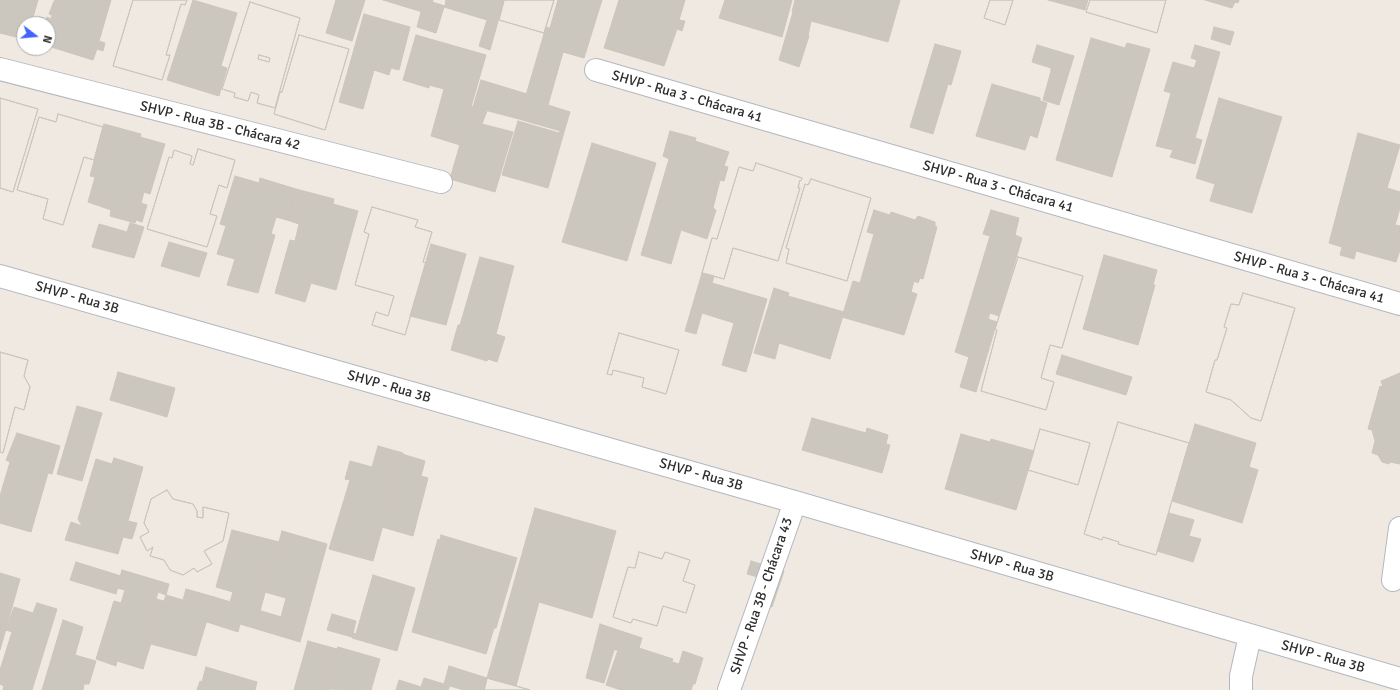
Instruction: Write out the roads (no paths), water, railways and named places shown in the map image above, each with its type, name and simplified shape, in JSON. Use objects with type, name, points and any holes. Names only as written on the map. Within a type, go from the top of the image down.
[{"type":"street","name":"SHVP - Rua 3B - Chácara 42","points":[[0,70],[441,182]]},
{"type":"street","name":"SHVP - Rua 3 - Chácara 41","points":[[596,70],[1400,304]]},
{"type":"street","name":"SHVP - Rua 3B","points":[[0,276],[795,502],[1400,679]]},
{"type":"street","name":"SHVP - Rua 3B - Chácara 43","points":[[729,690],[795,502]]},
{"type":"street","points":[[1393,580],[1400,528]]},
{"type":"street","points":[[1241,690],[1241,676],[1250,636]]}]
